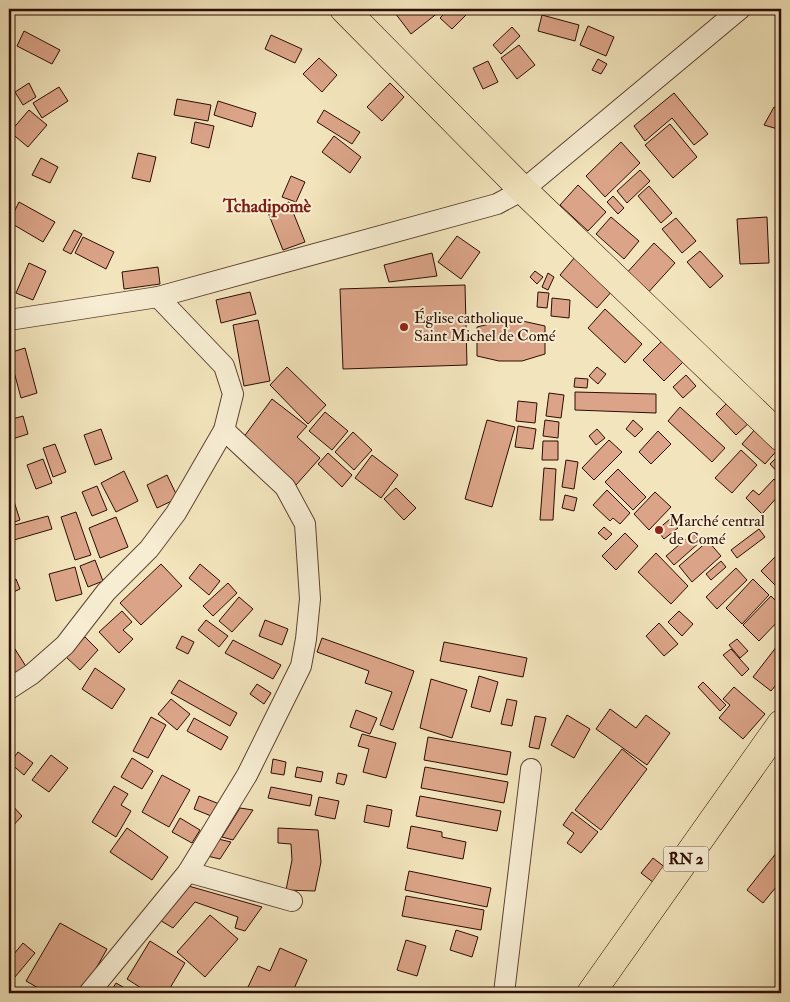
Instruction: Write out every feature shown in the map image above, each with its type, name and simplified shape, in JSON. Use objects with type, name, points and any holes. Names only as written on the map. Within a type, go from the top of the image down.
[{"type":"main road","points":[[344,9],[523,190],[781,437]]},
{"type":"main road","name":"RN 2","points":[[592,993],[781,724]]},
{"type":"main road","name":"RN 2","points":[[615,993],[781,752]]},
{"type":"street","points":[[9,320],[158,297],[489,207],[523,190],[740,9]]},
{"type":"street","points":[[9,689],[32,674],[65,645],[106,592],[149,548],[176,513],[224,430],[233,394],[224,366],[158,297]]},
{"type":"street","points":[[89,993],[188,872],[247,775],[301,666],[309,613],[308,541],[305,524],[285,487],[224,430]]},
{"type":"street","points":[[504,993],[532,769]]},
{"type":"street","points":[[188,872],[292,901]]},
{"type":"building","points":[[392,9],[436,9],[439,12],[411,34]]},
{"type":"building","points":[[449,9],[472,9],[452,29],[440,18]]},
{"type":"building","points":[[542,15],[579,25],[575,41],[538,31]]},
{"type":"building","points":[[588,26],[614,37],[606,56],[580,45]]},
{"type":"building","points":[[512,27],[520,36],[501,54],[493,45]]},
{"type":"building","points":[[24,31],[60,50],[52,64],[17,46]]},
{"type":"building","points":[[271,35],[302,49],[295,63],[265,49]]},
{"type":"building","points":[[519,45],[535,65],[517,79],[501,58]]},
{"type":"building","points":[[319,58],[337,75],[322,92],[303,74]]},
{"type":"building","points":[[598,59],[607,64],[601,74],[592,70]]},
{"type":"building","points":[[488,61],[498,82],[483,89],[473,68]]},
{"type":"building","points":[[29,83],[36,97],[23,105],[15,92]]},
{"type":"building","points":[[390,83],[404,97],[382,121],[367,107]]},
{"type":"building","points":[[59,87],[68,101],[42,118],[33,103]]},
{"type":"building","points":[[674,93],[708,134],[694,145],[672,118],[645,141],[634,126]]},
{"type":"building","points":[[177,99],[211,105],[208,121],[174,115]]},
{"type":"building","points":[[218,101],[256,113],[252,127],[214,115]]},
{"type":"building","points":[[774,107],[781,110],[781,130],[764,125]]},
{"type":"building","points":[[29,110],[47,125],[28,147],[10,132]]},
{"type":"building","points":[[324,110],[360,132],[352,144],[317,122]]},
{"type":"building","points":[[195,122],[214,126],[209,148],[191,143]]},
{"type":"building","points":[[670,124],[697,157],[673,178],[645,145]]},
{"type":"building","points":[[334,136],[361,157],[350,173],[322,152]]},
{"type":"building","points":[[621,142],[640,163],[605,197],[586,176]]},
{"type":"building","points":[[138,153],[156,157],[150,182],[132,178]]},
{"type":"building","points":[[41,158],[58,167],[50,183],[32,175]]},
{"type":"building","points":[[640,170],[650,181],[627,203],[617,191]]},
{"type":"building","points":[[291,176],[305,182],[296,202],[282,197]]},
{"type":"building","points":[[578,185],[606,212],[588,231],[560,205]]},
{"type":"building","points":[[649,186],[672,213],[661,223],[638,196]]},
{"type":"building","points":[[613,196],[624,208],[618,214],[607,202]]},
{"type":"building","points":[[19,202],[55,222],[43,242],[9,222]]},
{"type":"building","points":[[289,202],[305,242],[283,250],[267,210]]},
{"type":"building","points":[[611,217],[639,241],[624,259],[596,234]]},
{"type":"building","points":[[767,217],[769,263],[740,264],[737,219]]},
{"type":"building","points":[[676,218],[696,241],[682,253],[662,229]]},
{"type":"building","points":[[74,230],[82,234],[71,254],[63,250]]},
{"type":"building","points":[[457,236],[480,252],[461,279],[438,262]]},
{"type":"building","points":[[83,237],[114,252],[106,269],[75,253]]},
{"type":"building","points":[[654,243],[675,263],[645,296],[624,276]]},
{"type":"building","points":[[700,251],[723,276],[710,288],[687,262]]},
{"type":"building","points":[[432,253],[437,276],[389,282],[384,265]]},
{"type":"building","points":[[575,257],[613,290],[597,308],[560,275]]},
{"type":"building","points":[[29,263],[46,271],[33,300],[16,293]]},
{"type":"building","points":[[158,267],[160,284],[124,289],[122,272]]},
{"type":"building","points":[[535,271],[543,277],[537,284],[530,277]]},
{"type":"building","points":[[548,273],[554,277],[548,290],[542,287]]},
{"type":"building","name":"Église catholique Saint Michel de Comé","points":[[465,285],[467,365],[343,369],[340,289]]},
{"type":"building","points":[[250,292],[256,314],[221,323],[216,300]]},
{"type":"building","points":[[538,292],[549,293],[547,308],[537,307]]},
{"type":"building","points":[[552,298],[570,300],[569,318],[551,316]]},
{"type":"building","points":[[605,309],[642,344],[625,363],[588,328]]},
{"type":"building","points":[[258,320],[270,381],[244,386],[233,325]]},
{"type":"building","points":[[518,320],[545,326],[545,354],[522,361],[499,361],[477,356],[477,327],[502,321]]},
{"type":"building","points":[[662,341],[683,362],[664,381],[643,360]]},
{"type":"building","points":[[25,348],[37,393],[21,398],[9,353]]},
{"type":"building","points":[[287,367],[326,405],[308,424],[270,385]]},
{"type":"building","points":[[597,367],[606,374],[598,384],[589,376]]},
{"type":"building","points":[[686,375],[696,386],[683,398],[673,387]]},
{"type":"building","points":[[575,378],[588,379],[587,388],[574,387]]},
{"type":"building","points":[[575,392],[656,394],[656,413],[575,410]]},
{"type":"building","points":[[549,393],[564,395],[561,418],[546,416]]},
{"type":"building","points":[[272,399],[307,426],[297,437],[320,458],[296,485],[243,438]]},
{"type":"building","points":[[730,400],[751,421],[736,435],[716,414]]},
{"type":"building","points":[[518,401],[537,403],[535,423],[516,421]]},
{"type":"building","points":[[680,407],[725,448],[712,462],[668,421]]},
{"type":"building","points":[[325,412],[348,431],[332,450],[309,431]]},
{"type":"building","points":[[23,416],[28,434],[9,440],[9,420]]},
{"type":"building","points":[[487,420],[515,427],[492,507],[465,499]]},
{"type":"building","points":[[545,420],[559,422],[558,438],[543,436]]},
{"type":"building","points":[[633,420],[643,429],[635,437],[626,429]]},
{"type":"building","points":[[518,426],[536,429],[533,449],[515,447]]},
{"type":"building","points":[[757,427],[780,447],[765,464],[742,444]]},
{"type":"building","points":[[101,429],[112,459],[95,465],[84,435]]},
{"type":"building","points":[[597,429],[605,438],[596,445],[589,436]]},
{"type":"building","points":[[658,431],[671,444],[651,464],[639,452]]},
{"type":"building","points":[[353,432],[372,450],[354,470],[335,452]]},
{"type":"building","points":[[609,440],[622,452],[594,480],[582,468]]},
{"type":"building","points":[[543,441],[558,441],[558,460],[542,460]]},
{"type":"building","points":[[55,444],[66,472],[53,477],[43,448]]},
{"type":"building","points":[[741,450],[757,465],[732,493],[715,478]]},
{"type":"building","points":[[328,453],[352,475],[342,487],[318,464]]},
{"type":"building","points":[[781,453],[781,476],[770,464]]},
{"type":"building","points":[[372,455],[398,475],[381,498],[355,478]]},
{"type":"building","points":[[43,459],[52,483],[36,489],[27,465]]},
{"type":"building","points":[[566,460],[578,462],[574,489],[562,487]]},
{"type":"building","points":[[544,468],[556,469],[553,520],[540,520]]},
{"type":"building","points":[[618,469],[646,497],[633,510],[605,482]]},
{"type":"building","points":[[124,471],[138,501],[116,512],[101,483]]},
{"type":"building","points":[[167,475],[178,498],[157,508],[147,485]]},
{"type":"building","points":[[774,479],[781,487],[781,493],[762,514],[746,498],[753,490],[759,495]]},
{"type":"building","points":[[9,486],[20,520],[9,524]]},
{"type":"building","points":[[97,486],[107,510],[92,516],[82,492]]},
{"type":"building","points":[[396,488],[416,508],[404,520],[384,499]]},
{"type":"building","points":[[607,490],[630,513],[620,524],[613,518],[610,521],[593,505]]},
{"type":"building","points":[[655,492],[671,507],[649,530],[634,514]]},
{"type":"building","points":[[565,495],[577,498],[574,511],[562,508]]},
{"type":"building","points":[[76,512],[91,555],[75,560],[61,517]]},
{"type":"building","points":[[48,516],[52,529],[14,540],[11,526]]},
{"type":"building","points":[[116,517],[128,547],[100,558],[89,528]]},
{"type":"building","points":[[670,519],[678,528],[664,539],[657,530]]},
{"type":"building","points":[[604,527],[612,534],[606,540],[598,533]]},
{"type":"building","points":[[759,529],[765,537],[737,558],[731,550]]},
{"type":"building","points":[[625,533],[638,546],[616,570],[602,556]]},
{"type":"building","points":[[693,533],[700,542],[674,565],[666,556]]},
{"type":"building","points":[[708,541],[721,556],[692,582],[679,566]]},
{"type":"building","points":[[781,551],[781,581],[776,586],[761,571]]},
{"type":"building","points":[[656,553],[688,586],[671,604],[638,572]]},
{"type":"building","points":[[95,560],[103,581],[88,587],[80,566]]},
{"type":"building","points":[[721,561],[726,567],[711,580],[706,574]]},
{"type":"building","points":[[161,564],[182,586],[141,625],[120,603]]},
{"type":"building","points":[[200,564],[220,581],[209,595],[189,578]]},
{"type":"building","points":[[75,567],[82,594],[56,601],[49,574]]},
{"type":"building","points":[[736,568],[747,580],[717,609],[706,597]]},
{"type":"building","points":[[16,579],[20,589],[9,594],[9,582]]},
{"type":"building","points":[[753,579],[769,595],[742,624],[726,608]]},
{"type":"building","points":[[228,583],[237,593],[213,616],[203,606]]},
{"type":"building","points":[[771,596],[781,606],[781,618],[759,641],[743,625]]},
{"type":"building","points":[[239,597],[253,609],[232,632],[219,621]]},
{"type":"building","points":[[122,611],[132,622],[123,630],[133,639],[119,653],[99,632]]},
{"type":"building","points":[[679,611],[693,624],[682,636],[668,622]]},
{"type":"building","points":[[206,620],[228,636],[219,647],[198,630]]},
{"type":"building","points":[[265,620],[288,629],[282,645],[259,636]]},
{"type":"building","points":[[659,623],[678,644],[664,656],[646,636]]},
{"type":"building","points":[[182,636],[194,642],[188,654],[176,648]]},
{"type":"building","points":[[85,637],[98,650],[80,670],[66,657]]},
{"type":"building","points":[[322,638],[414,671],[393,730],[380,725],[392,692],[365,683],[369,671],[317,652]]},
{"type":"building","points":[[737,639],[748,651],[740,658],[729,645]]},
{"type":"building","points":[[233,640],[281,665],[273,679],[225,653]]},
{"type":"building","points":[[781,641],[781,679],[771,691],[753,677]]},
{"type":"building","points":[[444,642],[527,658],[523,677],[440,661]]},
{"type":"building","points":[[13,646],[27,668],[9,680],[9,649]]},
{"type":"building","points":[[731,649],[749,669],[742,676],[723,655]]},
{"type":"building","points":[[95,668],[125,689],[112,709],[82,689]]},
{"type":"building","points":[[479,676],[498,682],[490,712],[471,707]]},
{"type":"building","points":[[431,679],[467,690],[452,738],[420,728]]},
{"type":"building","points":[[179,680],[237,713],[230,726],[171,693]]},
{"type":"building","points":[[703,682],[726,705],[720,711],[698,687]]},
{"type":"building","points":[[257,684],[271,693],[264,704],[250,694]]},
{"type":"building","points":[[734,687],[765,714],[743,739],[719,718],[730,705],[723,699]]},
{"type":"building","points":[[171,699],[190,714],[177,730],[158,714]]},
{"type":"building","points":[[507,699],[517,701],[512,726],[501,724]]},
{"type":"building","points":[[610,709],[636,728],[646,715],[670,733],[647,765],[596,729]]},
{"type":"building","points":[[356,710],[377,718],[370,734],[350,727]]},
{"type":"building","points":[[567,715],[590,729],[574,758],[551,745]]},
{"type":"building","points":[[535,716],[546,718],[539,749],[529,747]]},
{"type":"building","points":[[151,717],[166,725],[148,758],[133,751]]},
{"type":"building","points":[[194,718],[228,737],[221,750],[187,731]]},
{"type":"building","points":[[362,734],[396,743],[386,778],[363,772],[369,749],[358,746]]},
{"type":"building","points":[[428,737],[511,752],[507,775],[424,760]]},
{"type":"building","points":[[622,749],[647,769],[601,830],[575,810]]},
{"type":"building","points":[[18,752],[33,763],[24,775],[10,763]]},
{"type":"building","points":[[51,755],[68,768],[49,792],[32,780]]},
{"type":"building","points":[[132,758],[153,771],[142,789],[121,777]]},
{"type":"building","points":[[273,759],[286,762],[284,775],[271,773]]},
{"type":"building","points":[[297,767],[323,772],[321,782],[295,777]]},
{"type":"building","points":[[425,767],[508,782],[504,803],[421,788]]},
{"type":"building","points":[[338,773],[347,775],[344,785],[336,783]]},
{"type":"building","points":[[162,775],[190,790],[169,827],[142,812]]},
{"type":"building","points":[[114,786],[128,794],[121,805],[131,811],[116,837],[92,822]]},
{"type":"building","points":[[271,787],[312,795],[310,806],[268,798]]},
{"type":"building","points":[[199,796],[222,805],[216,818],[194,809]]},
{"type":"building","points":[[420,796],[501,811],[497,831],[416,816]]},
{"type":"building","points":[[319,797],[339,801],[335,819],[315,815]]},
{"type":"building","points":[[9,802],[22,816],[9,830]]},
{"type":"building","points":[[367,805],[392,810],[389,827],[364,822]]},
{"type":"building","points":[[240,808],[253,810],[233,840],[222,837]]},
{"type":"building","points":[[572,812],[598,832],[581,853],[567,843],[574,833],[563,825]]},
{"type":"building","points":[[180,818],[200,830],[192,843],[172,832]]},
{"type":"building","points":[[411,826],[442,832],[442,837],[466,842],[463,859],[407,848]]},
{"type":"building","points":[[127,828],[168,857],[152,880],[110,852]]},
{"type":"building","points":[[278,828],[318,830],[321,862],[315,891],[286,890],[292,860],[291,844],[278,843]]},
{"type":"building","points":[[218,839],[231,842],[220,859],[207,856]]},
{"type":"building","points":[[781,847],[781,881],[763,903],[747,890]]},
{"type":"building","points":[[653,858],[666,868],[654,883],[641,873]]},
{"type":"building","points":[[409,871],[491,888],[487,907],[405,890]]},
{"type":"building","points":[[185,885],[262,907],[245,931],[235,928],[238,917],[195,902],[173,928],[158,919]]},
{"type":"building","points":[[406,896],[484,910],[481,930],[402,916]]},
{"type":"building","points":[[210,915],[238,939],[205,977],[177,952]]},
{"type":"building","points":[[60,923],[107,949],[82,993],[47,993],[26,981]]},
{"type":"building","points":[[456,930],[478,937],[472,957],[450,950]]},
{"type":"building","points":[[406,940],[426,946],[417,976],[397,970]]},
{"type":"building","points":[[150,941],[185,963],[167,993],[149,993],[127,979]]},
{"type":"building","points":[[23,943],[35,953],[15,977],[9,972],[9,960]]},
{"type":"building","points":[[280,948],[307,960],[292,993],[261,993],[248,987],[258,966],[270,971]]},
{"type":"building","points":[[116,983],[130,991],[129,993],[110,993]]},
{"type":"place","name":"Église catholique Saint Michel de Comé","points":[[404,327]]},
{"type":"place","name":"Marché central de Comé","points":[[659,530]]},
{"type":"district","name":"Tchadipomè","points":[[267,206]]}]
